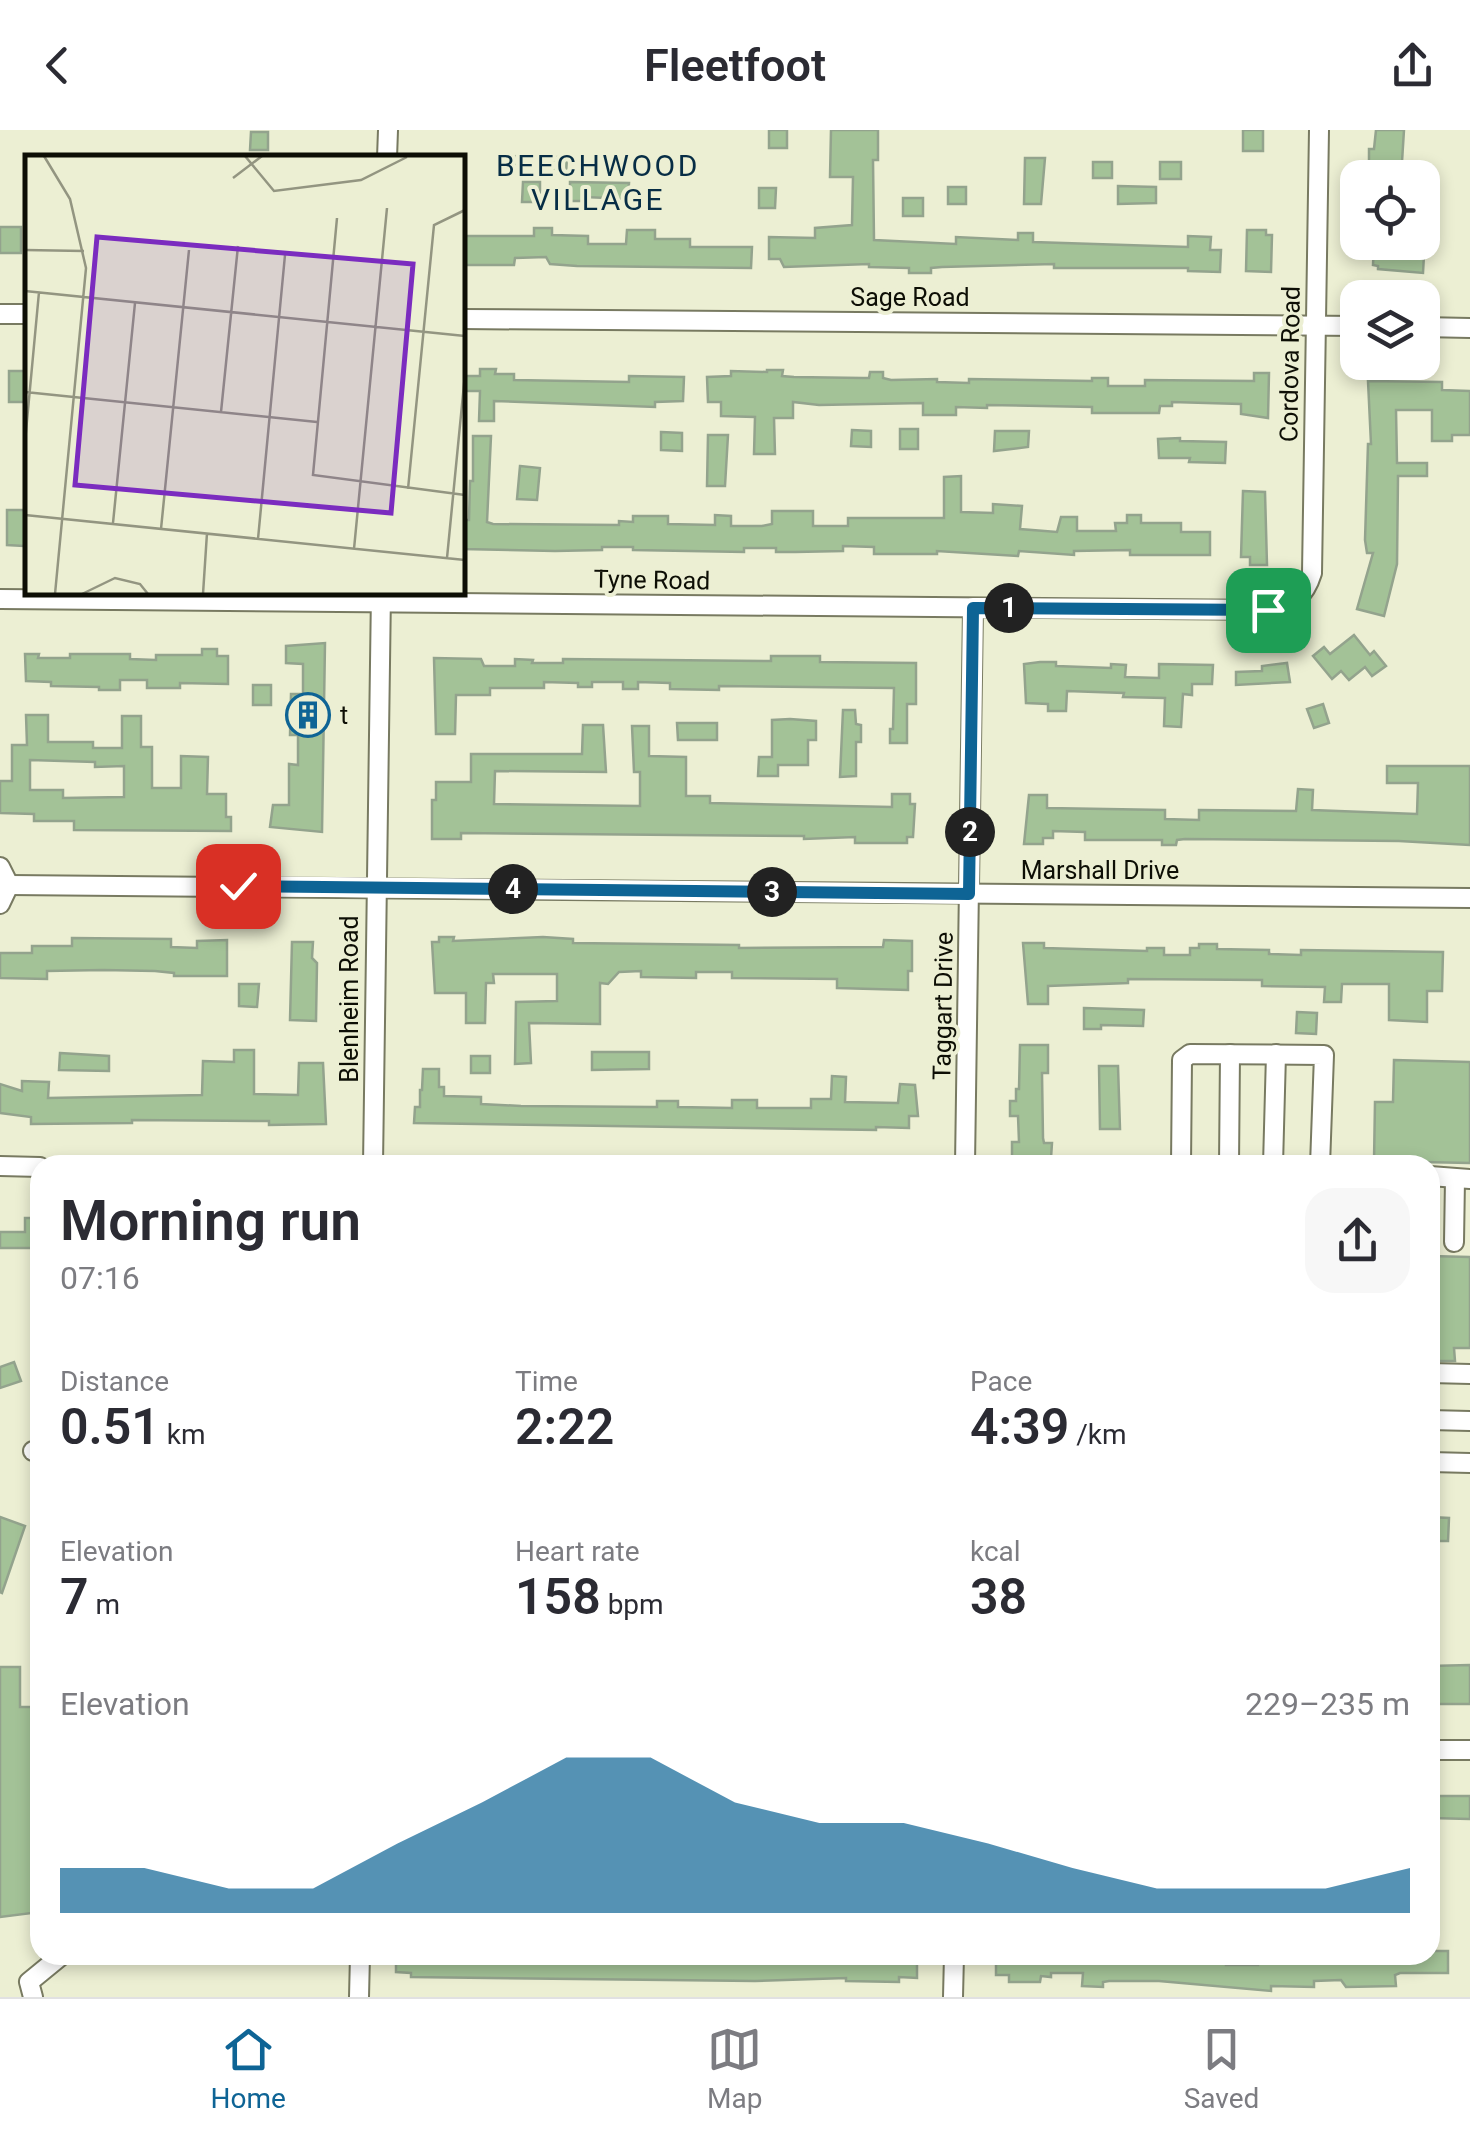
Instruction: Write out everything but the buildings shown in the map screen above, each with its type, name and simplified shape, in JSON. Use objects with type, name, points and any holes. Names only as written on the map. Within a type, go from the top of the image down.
[{"type":"street","points":[[387,155],[388,130]]},
{"type":"street","name":"Cordova Road","points":[[1300,596],[1312,573],[1319,130]]},
{"type":"street","name":"Sage Road","points":[[465,319],[1340,326]]},
{"type":"street","points":[[1440,327],[1470,328]]},
{"type":"street","name":"Tyne Road","points":[[0,599],[381,598],[1268,610],[1289,606],[1300,596]]},
{"type":"street","name":"Blenheim Road","points":[[373,1155],[381,598]]},
{"type":"street","name":"Taggart Drive","points":[[965,1155],[973,608]]},
{"type":"street","points":[[0,867],[9,885],[0,904]]},
{"type":"street","name":"Marshall Drive","points":[[9,885],[1470,898]]},
{"type":"street","points":[[1182,1155],[1182,1060],[1190,1054],[1324,1054],[1320,1155]]},
{"type":"street","points":[[1229,1155],[1230,1054]]},
{"type":"street","points":[[1273,1155],[1276,1054]]},
{"type":"street","points":[[0,1166],[30,1168]]},
{"type":"street","points":[[1454,1242],[1462,1179]]},
{"type":"street","points":[[1440,1374],[1470,1374]]},
{"type":"street","points":[[1440,1420],[1470,1421]]},
{"type":"street","points":[[1440,1462],[1470,1463]]},
{"type":"street","points":[[1440,1750],[1470,1750]]},
{"type":"street","points":[[33,1997],[30,1982],[50,1965]]},
{"type":"street","points":[[359,1997],[360,1965]]},
{"type":"street","points":[[953,1997],[954,1965]]},
{"type":"place","name":"t","points":[[308,715]]},
{"type":"district","name":"BEECHWOOD VILLAGE","points":[[598,182]]},
{"type":"route","points":[[238,886],[969,894],[973,608],[1268,610]]}]
